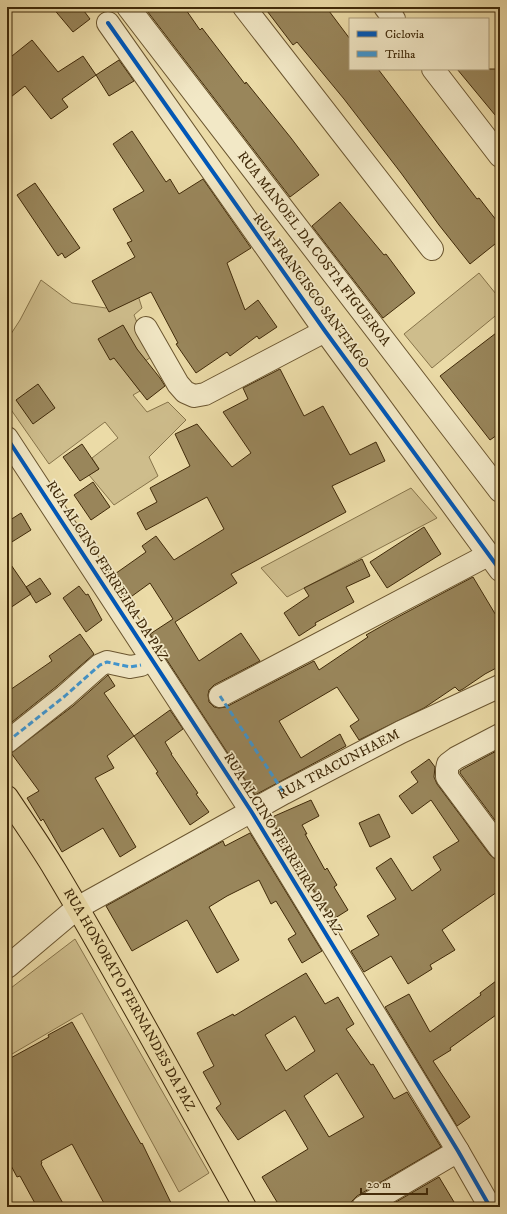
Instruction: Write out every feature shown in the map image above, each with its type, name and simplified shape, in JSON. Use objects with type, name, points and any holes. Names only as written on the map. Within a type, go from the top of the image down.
[{"type":"main road","name":"RUA HONORATO FERNANDES DA PAZ","points":[[7,796],[77,908],[245,1207]]},
{"type":"street","name":"RUA MANOEL DA COSTA FIGUEROA","points":[[128,7],[500,491]]},
{"type":"street","points":[[244,7],[432,249]]},
{"type":"street","points":[[385,7],[393,18]]},
{"type":"street","name":"RUA FRANCISCO SANTIAGO","points":[[108,23],[325,330],[494,562]]},
{"type":"street","points":[[434,70],[500,156]]},
{"type":"street","points":[[146,328],[178,384],[185,392],[194,396],[205,394],[325,330]]},
{"type":"street","name":"RUA ALCINO FERREIRA DA PAZ","points":[[7,438],[251,811],[458,1151],[490,1207]]},
{"type":"street","points":[[220,696],[494,562]]},
{"type":"street","points":[[7,742],[100,666],[107,662],[130,667],[141,665]]},
{"type":"street","name":"RUA TRACUNHAEM","points":[[7,966],[77,908],[284,792],[401,732],[500,686]]},
{"type":"street","points":[[500,735],[456,758],[448,764],[447,770],[447,777],[454,788],[500,848]]},
{"type":"street","points":[[363,1207],[458,1151]]},
{"type":"shaded area","points":[[479,273],[500,299],[500,312],[432,368],[404,334]]},
{"type":"shaded area","points":[[41,280],[72,303],[106,308],[136,289],[142,308],[134,315],[151,357],[127,374],[140,391],[133,395],[147,412],[168,402],[186,420],[149,457],[158,476],[114,505],[89,475],[99,469],[92,458],[118,438],[105,422],[49,464],[7,404],[7,340],[20,320]]},
{"type":"shaded area","points":[[411,488],[437,518],[287,597],[261,568]]},
{"type":"shaded area","points":[[75,939],[209,1173],[179,1192],[82,1013],[7,1057],[7,991]]},
{"type":"building","points":[[52,7],[81,7],[90,19],[73,32]]},
{"type":"building","points":[[144,7],[184,7],[200,30],[202,28],[245,84],[246,82],[319,175],[290,197]]},
{"type":"building","points":[[264,7],[326,7],[349,38],[349,70],[379,70],[477,199],[479,198],[500,225],[500,240],[470,264],[344,99],[297,42],[293,45]]},
{"type":"building","points":[[32,40],[58,72],[83,56],[96,75],[62,99],[68,107],[51,119],[25,86],[7,100],[7,60]]},
{"type":"building","points":[[119,60],[134,81],[109,96],[96,75]]},
{"type":"building","points":[[500,69],[500,121],[458,70]]},
{"type":"building","points":[[132,131],[166,182],[170,179],[179,194],[203,179],[251,248],[227,263],[245,310],[258,300],[277,327],[259,339],[257,336],[230,356],[227,352],[196,373],[176,344],[178,343],[151,292],[109,312],[92,281],[135,257],[127,243],[132,241],[113,209],[144,191],[113,144]]},
{"type":"building","points":[[35,183],[80,248],[65,258],[62,253],[58,256],[17,195]]},
{"type":"building","points":[[340,202],[384,255],[386,254],[415,293],[383,318],[312,226]]},
{"type":"building","points":[[123,325],[137,349],[165,386],[147,400],[114,358],[110,360],[98,339]]},
{"type":"building","points":[[500,330],[500,433],[490,440],[440,376]]},
{"type":"building","points":[[280,369],[304,416],[323,406],[350,455],[376,442],[385,461],[332,486],[346,512],[231,574],[237,583],[175,622],[199,661],[241,633],[260,661],[214,685],[209,690],[209,702],[214,707],[226,707],[314,661],[319,670],[368,637],[366,635],[473,577],[500,622],[500,666],[463,689],[459,691],[455,687],[424,708],[359,740],[350,726],[359,720],[337,687],[279,721],[301,758],[340,734],[346,746],[255,795],[150,634],[173,619],[150,583],[128,599],[112,576],[146,552],[142,546],[156,536],[174,560],[224,529],[207,497],[146,530],[137,513],[157,502],[150,488],[190,466],[175,434],[197,424],[232,467],[251,453],[223,412],[248,399],[243,388]]},
{"type":"building","points":[[38,384],[55,408],[33,424],[16,400]]},
{"type":"building","points":[[82,444],[99,469],[80,481],[63,457]]},
{"type":"building","points":[[93,482],[110,507],[91,520],[74,495]]},
{"type":"building","points":[[21,513],[31,530],[7,545],[7,522]]},
{"type":"building","points":[[424,527],[441,554],[387,588],[370,562]]},
{"type":"building","points":[[7,559],[31,594],[7,610]]},
{"type":"building","points":[[362,559],[370,576],[346,587],[354,602],[315,623],[316,625],[299,636],[284,613],[309,596],[304,588]]},
{"type":"building","points":[[40,578],[51,594],[36,603],[26,587]]},
{"type":"building","points":[[79,586],[86,595],[88,594],[102,620],[86,632],[63,598]]},
{"type":"building","points":[[80,634],[94,654],[7,726],[7,692],[52,661],[49,656]]},
{"type":"building","points":[[108,675],[115,686],[104,693],[134,736],[107,756],[114,768],[95,778],[136,847],[120,857],[103,828],[62,852],[43,819],[41,821],[27,798],[39,791],[11,753],[73,706]]},
{"type":"building","points":[[170,710],[183,729],[165,742],[171,754],[198,793],[196,794],[209,812],[190,825],[134,736]]},
{"type":"building","points":[[500,749],[500,827],[460,771]]},
{"type":"building","points":[[429,759],[435,767],[434,777],[437,784],[490,855],[495,859],[500,860],[500,890],[442,930],[455,950],[430,965],[432,969],[408,984],[391,956],[364,972],[351,951],[379,935],[367,916],[396,899],[376,868],[391,858],[412,891],[441,870],[433,857],[459,841],[431,800],[412,814],[399,796],[418,782],[411,772]]},
{"type":"building","points":[[311,800],[319,816],[302,825],[307,834],[305,834],[325,870],[327,868],[337,885],[334,887],[348,910],[332,920],[270,818]]},
{"type":"building","points":[[379,814],[390,837],[370,847],[359,823]]},
{"type":"building","points":[[250,833],[322,951],[302,963],[288,939],[296,934],[276,901],[271,904],[259,880],[209,907],[239,960],[217,973],[187,920],[132,951],[106,906],[223,841],[225,846]]},
{"type":"building","points":[[306,973],[325,1004],[338,997],[354,1024],[346,1029],[371,1065],[373,1064],[394,1099],[407,1092],[441,1147],[357,1196],[347,1207],[280,1207],[262,1177],[308,1149],[285,1110],[238,1140],[216,1108],[221,1104],[203,1072],[214,1066],[197,1033],[233,1014],[234,1016]],"holes":[[[295,1016],[315,1051],[286,1071],[265,1035]],[[337,1073],[364,1117],[329,1137],[304,1096]]]},
{"type":"building","points":[[500,978],[500,1021],[496,1015],[450,1048],[451,1050],[433,1061],[470,1117],[457,1126],[385,1007],[409,994],[430,1032],[481,995],[480,993]]},
{"type":"building","points":[[72,1022],[141,1144],[142,1143],[173,1207],[106,1207],[72,1144],[41,1161],[41,1164],[65,1207],[37,1207],[20,1176],[17,1177],[7,1158],[7,1060],[49,1037],[48,1035]]},
{"type":"building","points":[[439,1177],[457,1207],[389,1207],[389,1206]]},
{"type":"marked path","points":[[7,742],[65,696],[100,665],[107,662],[130,667],[141,665]]},
{"type":"marked path","points":[[220,696],[284,793]]},
{"type":"cycle path","points":[[108,23],[325,331],[500,570]]},
{"type":"cycle path","points":[[7,438],[251,811],[458,1151],[490,1207]]}]
